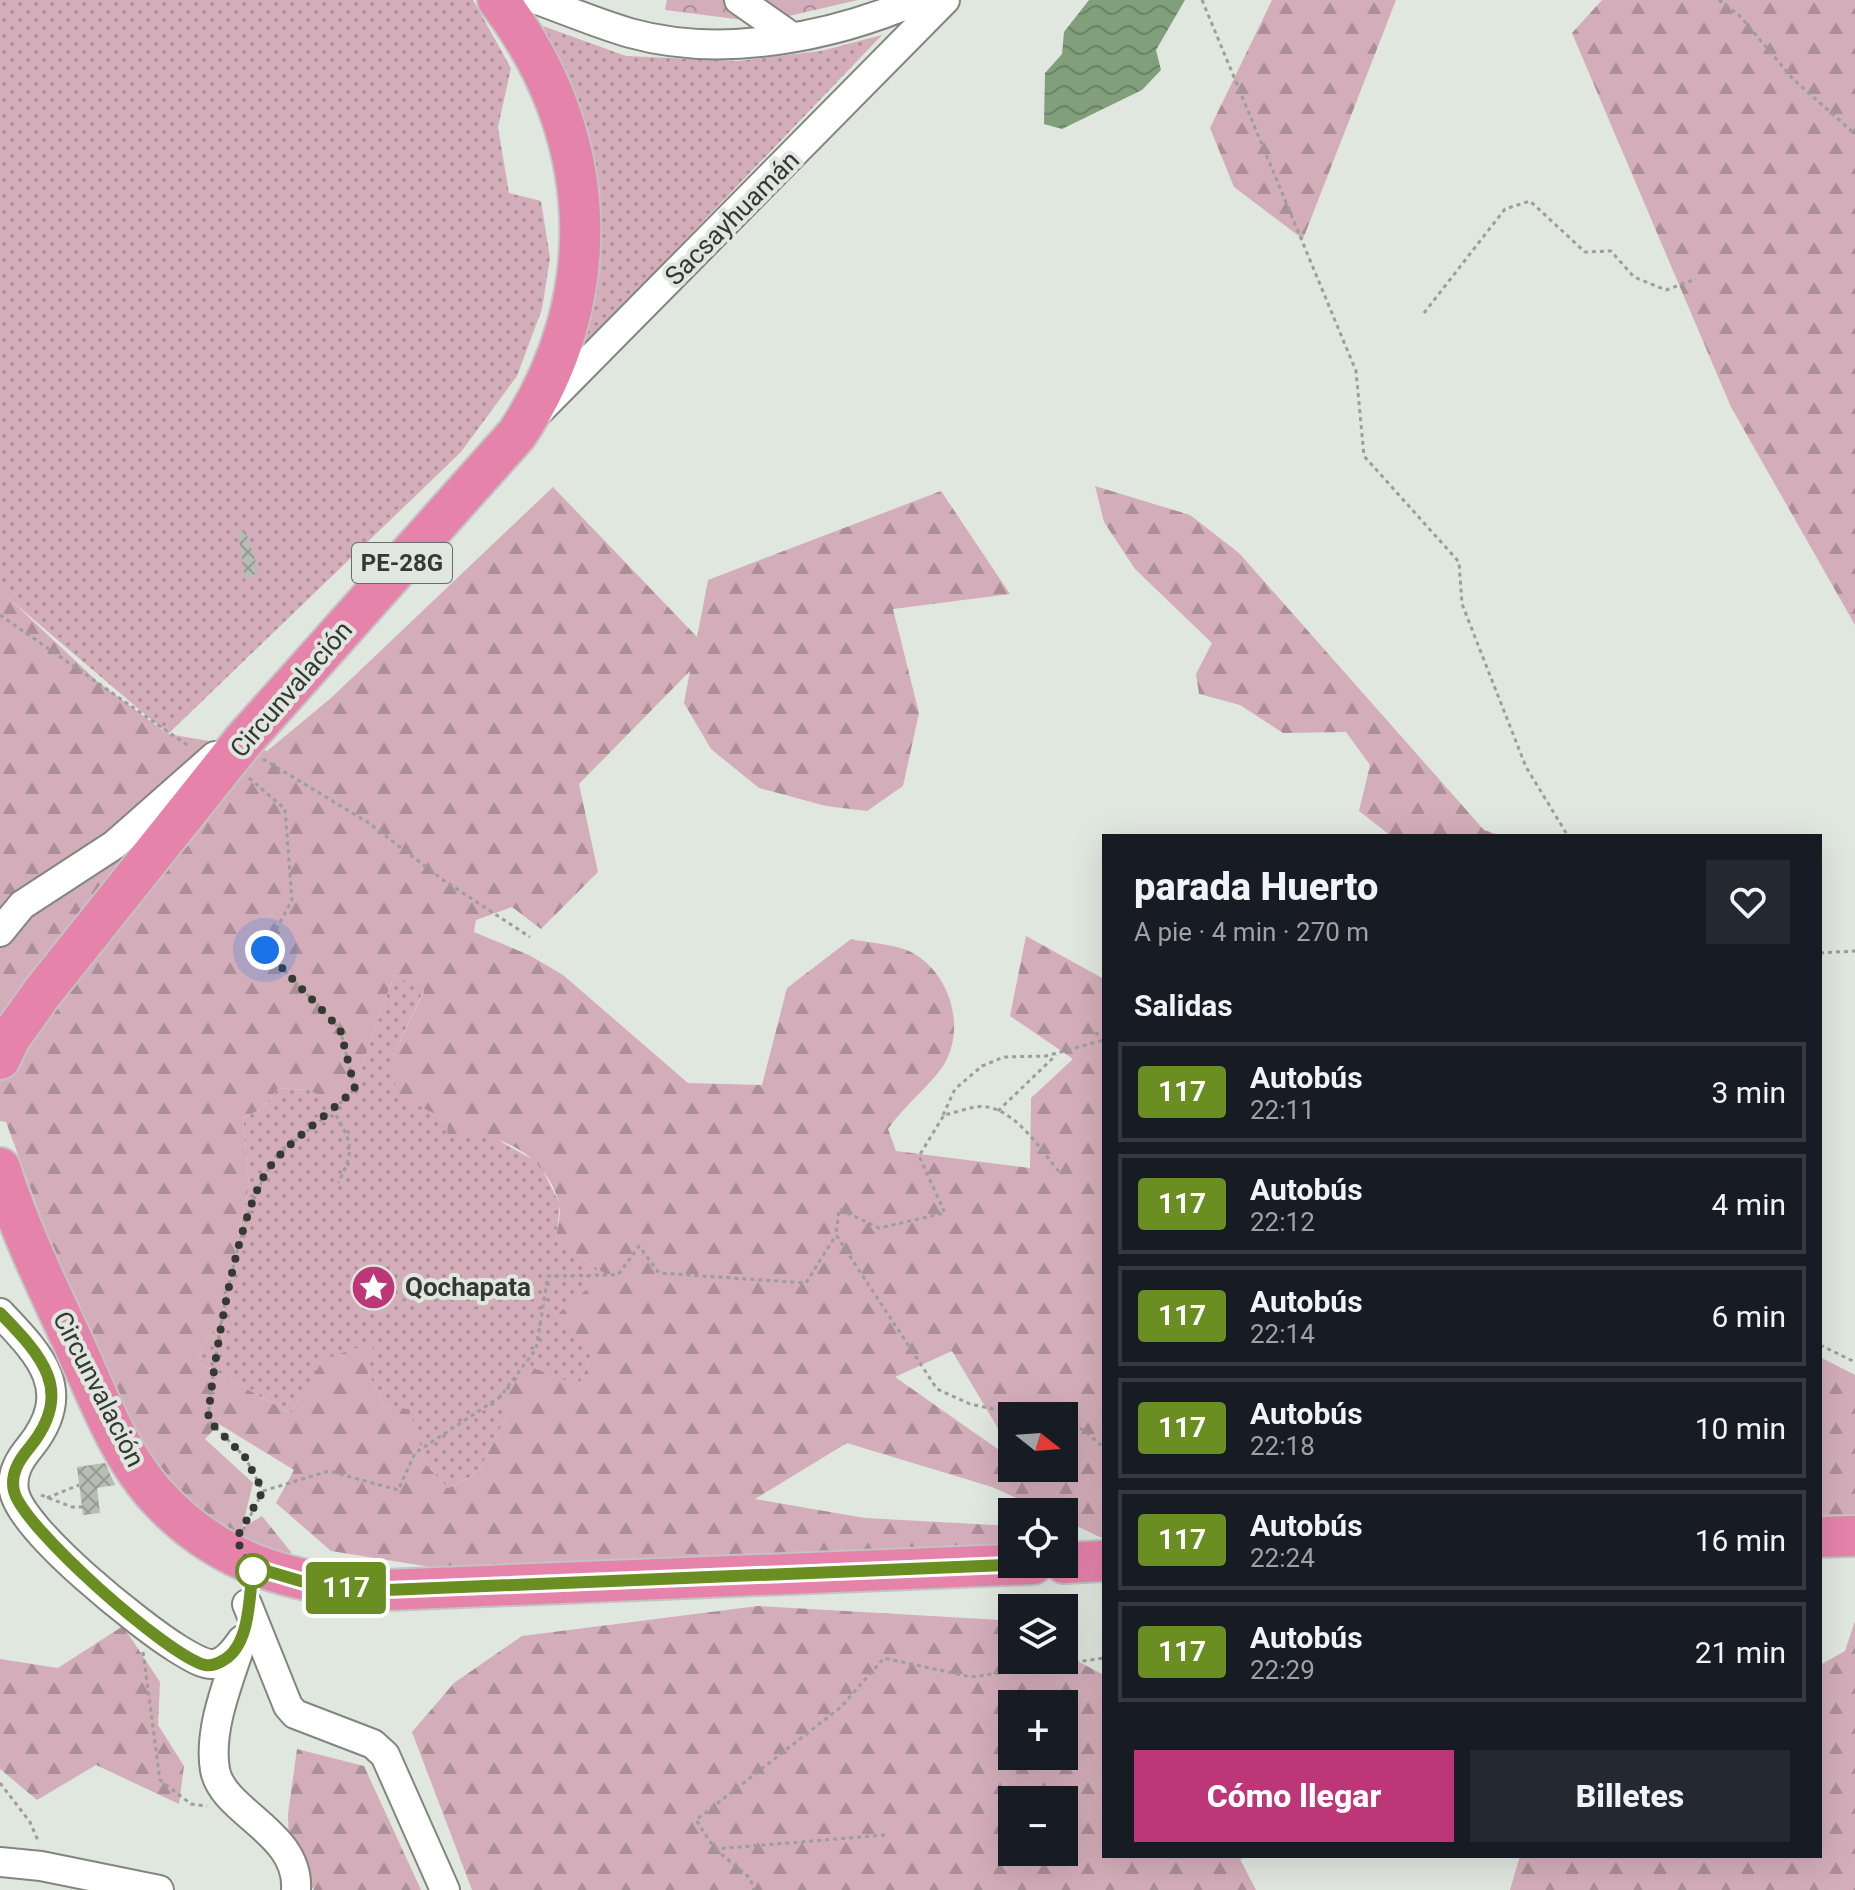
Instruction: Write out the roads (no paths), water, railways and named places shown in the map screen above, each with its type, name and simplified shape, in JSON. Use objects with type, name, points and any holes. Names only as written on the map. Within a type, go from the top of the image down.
[{"type":"highway","name":"Circunvalación","points":[[0,1059],[10,1038],[42,993],[238,752],[517,434],[537,404],[568,327],[579,281],[581,222],[571,152],[549,84],[527,37],[498,0]]},
{"type":"highway","name":"Circunvalación","points":[[0,1168],[60,1313],[115,1433],[153,1492],[241,1573]]},
{"type":"highway","points":[[1822,1537],[1855,1536]]},
{"type":"highway","points":[[1078,1562],[1102,1561]]},
{"type":"highway","points":[[241,1573],[387,1590],[998,1565]]},
{"type":"street","points":[[538,0],[632,33],[671,39],[748,43],[792,37],[860,21],[918,0]]},
{"type":"street","points":[[739,0],[792,37]]},
{"type":"street","name":"Sacsayhuamán","points":[[517,434],[945,0]]},
{"type":"street","points":[[0,932],[22,905],[114,845],[238,752]]},
{"type":"street","points":[[0,1313],[30,1344],[52,1387],[53,1405],[39,1435],[20,1459],[14,1473],[30,1498],[25,1515],[97,1588],[145,1626],[202,1664],[210,1666],[230,1657],[242,1640]]},
{"type":"street","points":[[241,1573],[242,1640],[215,1742],[216,1772],[224,1790],[287,1852],[296,1890]]},
{"type":"street","points":[[241,1573],[288,1706],[295,1714],[373,1744],[385,1755],[445,1890]]},
{"type":"street","points":[[0,1862],[41,1866],[159,1890]]},
{"type":"water","points":[[1089,0],[1185,0],[1156,50],[1161,70],[1142,90],[1062,129],[1044,124],[1045,73],[1062,54],[1064,32]]},
{"type":"place","name":"Qochapata","points":[[374,1287]]}]
